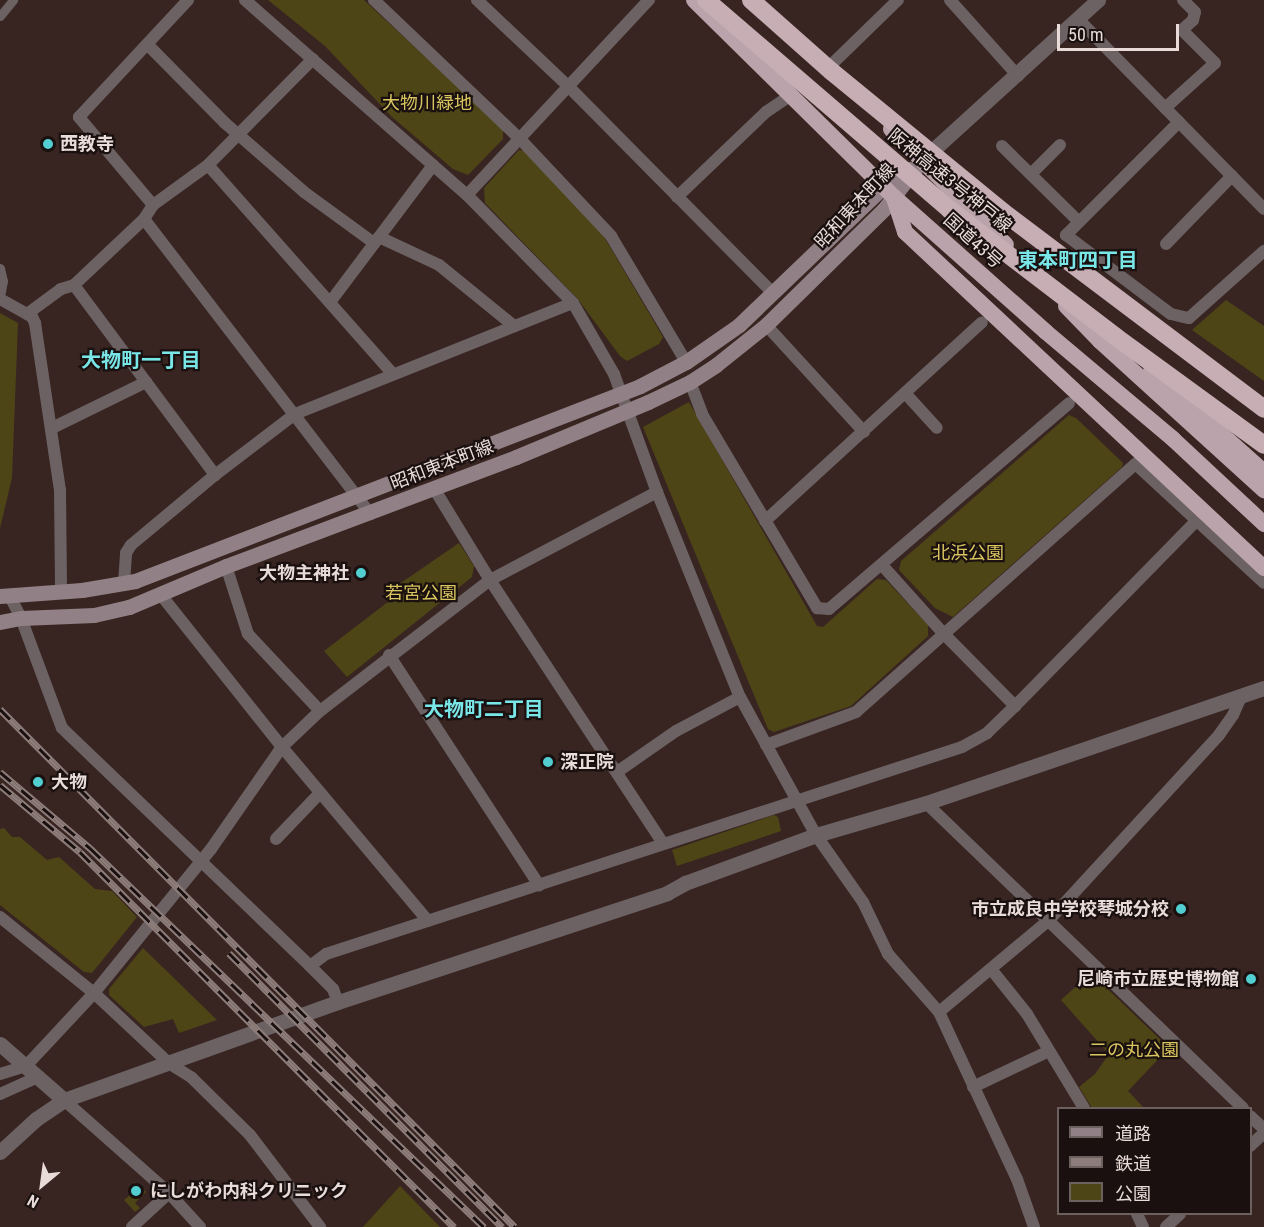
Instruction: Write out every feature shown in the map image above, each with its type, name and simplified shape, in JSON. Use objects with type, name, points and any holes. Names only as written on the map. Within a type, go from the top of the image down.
[{"type":"highway","name":"国道43号","points":[[694,0],[888,192],[1165,432],[1264,524]]},
{"type":"highway","name":"阪神高速3号神戸線","points":[[706,0],[950,210],[1116,338],[1264,445]]},
{"type":"highway","name":"阪神高速3号神戸線","points":[[752,0],[831,71],[1003,212],[1264,409]]},
{"type":"highway","name":"国道43号","points":[[756,0],[829,67],[1100,341],[1135,364],[1186,411]]},
{"type":"highway","points":[[888,192],[905,232],[1092,407],[1139,462],[1264,568]]},
{"type":"highway","points":[[1186,411],[1264,472]]},
{"type":"highway","points":[[1186,411],[1264,490]]},
{"type":"main road","name":"昭和東本町線","points":[[3,592],[61,592],[124,583],[186,563],[620,396],[686,362],[740,325],[922,160]]},
{"type":"main road","name":"昭和東本町線","points":[[0,622],[21,618],[94,615],[129,607],[226,566],[435,490],[626,412],[690,382],[716,365],[766,325],[888,192]]},
{"type":"street","points":[[0,16],[13,0]]},
{"type":"street","points":[[153,205],[79,117],[188,0]]},
{"type":"street","points":[[245,0],[467,195],[573,303],[614,374],[620,396],[657,492],[740,697],[816,835],[863,902],[888,954],[939,1012],[1017,1179],[1034,1227]]},
{"type":"street","points":[[374,0],[521,140],[611,236],[686,362]]},
{"type":"street","points":[[477,0],[569,87],[774,294]]},
{"type":"street","points":[[467,195],[650,0]]},
{"type":"street","points":[[829,67],[898,0]]},
{"type":"street","points":[[951,0],[1017,76]]},
{"type":"street","points":[[1165,108],[1215,63],[1182,30],[1193,20],[1195,12],[1183,0]]},
{"type":"street","points":[[922,160],[1017,76],[1078,19],[1092,2]]},
{"type":"street","points":[[1078,19],[1264,209]]},
{"type":"street","points":[[148,45],[225,123],[304,192],[377,240],[439,265],[514,326]]},
{"type":"street","points":[[27,314],[61,289],[74,285],[144,219],[153,205],[208,165],[313,59]]},
{"type":"street","points":[[677,197],[766,112],[790,96]]},
{"type":"street","points":[[1179,122],[1066,235],[1171,314],[1189,318],[1264,251]]},
{"type":"street","points":[[1031,174],[1060,145]]},
{"type":"street","points":[[1002,146],[1079,222]]},
{"type":"street","points":[[208,165],[331,301],[393,374]]},
{"type":"street","points":[[331,301],[433,165]]},
{"type":"street","points":[[1166,244],[1232,176]]},
{"type":"street","points":[[144,219],[370,514]]},
{"type":"street","points":[[0,268],[3,281],[0,298],[27,314],[35,323],[60,490],[61,592]]},
{"type":"street","points":[[74,285],[215,475]]},
{"type":"street","points":[[124,583],[129,548],[215,475],[294,414],[573,303]]},
{"type":"street","points":[[765,521],[982,322]]},
{"type":"street","points":[[766,325],[864,432]]},
{"type":"street","points":[[52,428],[146,382]]},
{"type":"street","points":[[690,382],[702,414],[817,608],[829,609],[1069,403]]},
{"type":"street","points":[[905,393],[937,428]]},
{"type":"street","points":[[766,745],[856,712],[1139,462],[1264,583]]},
{"type":"street","points":[[435,490],[490,580],[663,843]]},
{"type":"street","points":[[0,1074],[26,1066],[94,993],[202,859],[282,747],[320,711],[389,655],[490,580],[657,492]]},
{"type":"street","points":[[310,966],[326,954],[796,799],[962,747],[987,733],[1015,706],[1197,520]]},
{"type":"street","points":[[882,565],[943,633],[1015,706]]},
{"type":"street","points":[[226,566],[248,633],[320,711]]},
{"type":"street","points":[[3,592],[21,618],[62,728],[189,850],[202,859],[310,966],[333,989],[338,1002]]},
{"type":"street","points":[[160,595],[320,794],[428,921]]},
{"type":"street","points":[[389,655],[538,885]]},
{"type":"street","points":[[0,1152],[36,1119],[64,1100],[170,1064],[338,1002],[667,893],[685,883],[816,835],[926,803],[1264,688]]},
{"type":"street","points":[[939,1012],[1049,920],[1219,735],[1233,715],[1242,695]]},
{"type":"street","points":[[618,772],[676,731],[740,697]]},
{"type":"street","points":[[276,839],[320,794]]},
{"type":"street","points":[[926,803],[1242,1107]]},
{"type":"street","points":[[0,917],[94,993],[170,1064],[192,1078],[250,1135],[321,1227]]},
{"type":"street","points":[[991,969],[1028,1014],[1083,1107]]},
{"type":"street","points":[[0,1044],[169,1193],[200,1227]]},
{"type":"street","points":[[973,1088],[1049,1050]]},
{"type":"street","points":[[0,1094],[38,1077]]},
{"type":"street","points":[[1252,1117],[1264,1129]]},
{"type":"street","points":[[1252,1145],[1264,1133]]},
{"type":"street","points":[[132,1227],[169,1193]]},
{"type":"street","points":[[1166,1227],[1179,1215]]},
{"type":"green space","name":"大物川緑地","points":[[268,0],[364,0],[503,129],[503,139],[468,175],[453,169],[392,117],[325,46]]},
{"type":"green space","points":[[519,150],[525,151],[600,230],[663,337],[659,344],[627,361],[620,356],[577,298],[485,203],[484,188]]},
{"type":"green space","points":[[1226,300],[1264,326],[1264,381],[1192,330]]},
{"type":"green space","points":[[0,313],[18,323],[12,478],[0,528]]},
{"type":"green space","points":[[689,402],[817,626],[823,627],[877,579],[886,580],[928,625],[928,636],[851,706],[774,732],[768,729],[643,427]]},
{"type":"green space","name":"北浜公園","points":[[1069,415],[1076,418],[1123,463],[1122,467],[953,617],[935,608],[899,570],[901,561]]},
{"type":"green space","name":"若宮公園","points":[[459,543],[474,566],[472,577],[347,677],[324,651],[397,595],[392,589]]},
{"type":"green space","points":[[774,815],[778,817],[781,831],[677,866],[672,850]]},
{"type":"green space","points":[[4,828],[12,837],[20,837],[47,860],[59,857],[95,889],[112,891],[137,917],[92,973],[84,972],[0,905],[0,829]]},
{"type":"green space","points":[[143,948],[217,1020],[179,1033],[173,1019],[144,1027],[109,995],[109,989]]},
{"type":"green space","name":"二の丸公園","points":[[1091,973],[1169,1048],[1128,1091],[1143,1107],[1091,1107],[1079,1087],[1095,1074],[1109,1054],[1061,1000]]},
{"type":"green space","points":[[135,1182],[146,1192],[135,1203],[140,1208],[135,1212],[124,1200],[137,1189],[133,1184]]},
{"type":"green space","points":[[400,1186],[440,1227],[363,1227]]},
{"type":"railway","points":[[0,709],[515,1227]]},
{"type":"railway","points":[[0,772],[90,848],[484,1227]]},
{"type":"railway","points":[[0,785],[80,852],[454,1227]]},
{"type":"railway","points":[[229,953],[502,1227]]},
{"type":"place","name":"西教寺","points":[[48,144]]},
{"type":"place","name":"大物主神社","points":[[361,573]]},
{"type":"place","name":"深正院","points":[[548,762]]},
{"type":"place","name":"大物","points":[[38,782]]},
{"type":"place","name":"市立成良中学校琴城分校","points":[[1181,909]]},
{"type":"place","name":"尼崎市立歴史博物館","points":[[1251,979]]},
{"type":"place","name":"にしがわ内科クリニック","points":[[136,1191]]},
{"type":"district","name":"東本町四丁目","points":[[1078,260]]},
{"type":"district","name":"大物町一丁目","points":[[141,360]]},
{"type":"district","name":"大物町二丁目","points":[[484,709]]}]
